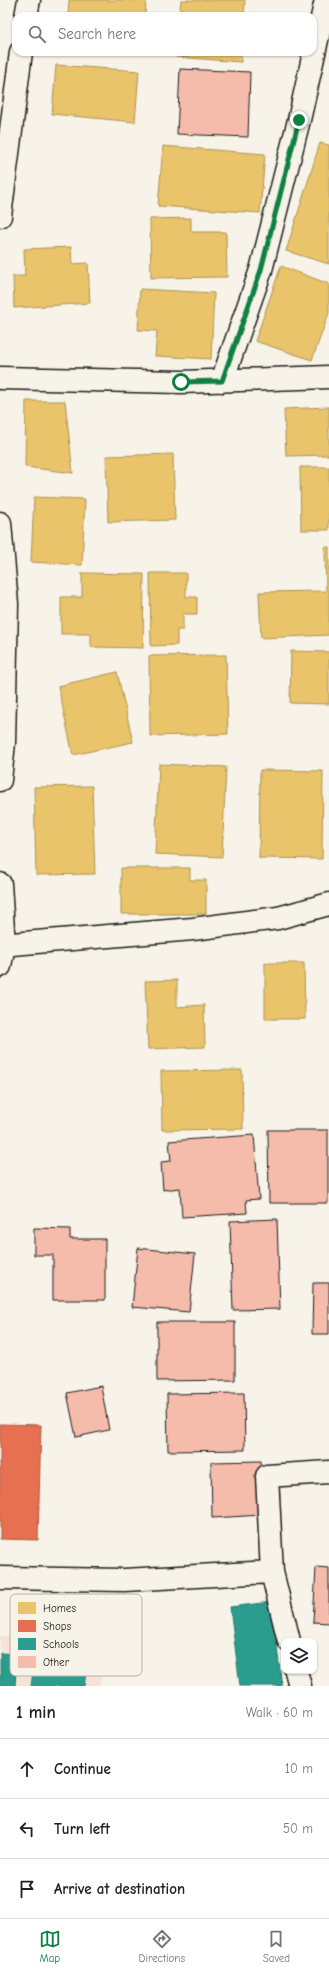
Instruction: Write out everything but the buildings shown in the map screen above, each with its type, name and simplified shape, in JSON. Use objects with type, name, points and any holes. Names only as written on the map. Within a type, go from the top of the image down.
[{"type":"street","points":[[27,12],[29,0]]},
{"type":"street","points":[[317,40],[326,0]]},
{"type":"street","points":[[0,216],[20,56]]},
{"type":"street","points":[[222,381],[261,270],[299,120],[313,56]]},
{"type":"street","points":[[0,378],[181,382],[329,377]]},
{"type":"street","points":[[0,523],[7,604],[4,743],[0,780]]},
{"type":"street","points":[[0,884],[2,945],[0,966]]},
{"type":"street","points":[[2,945],[193,929],[278,918],[329,904]]},
{"type":"street","points":[[288,1638],[272,1572],[267,1476],[329,1472]]},
{"type":"street","points":[[0,1578],[124,1580],[272,1572]]},
{"type":"street","points":[[297,1674],[300,1686]]},
{"type":"shaded area","points":[[0,1636],[10,1637],[10,1676],[101,1676],[100,1686],[0,1686]]},
{"type":"route","points":[[181,382],[222,381],[261,270],[299,120]]}]
